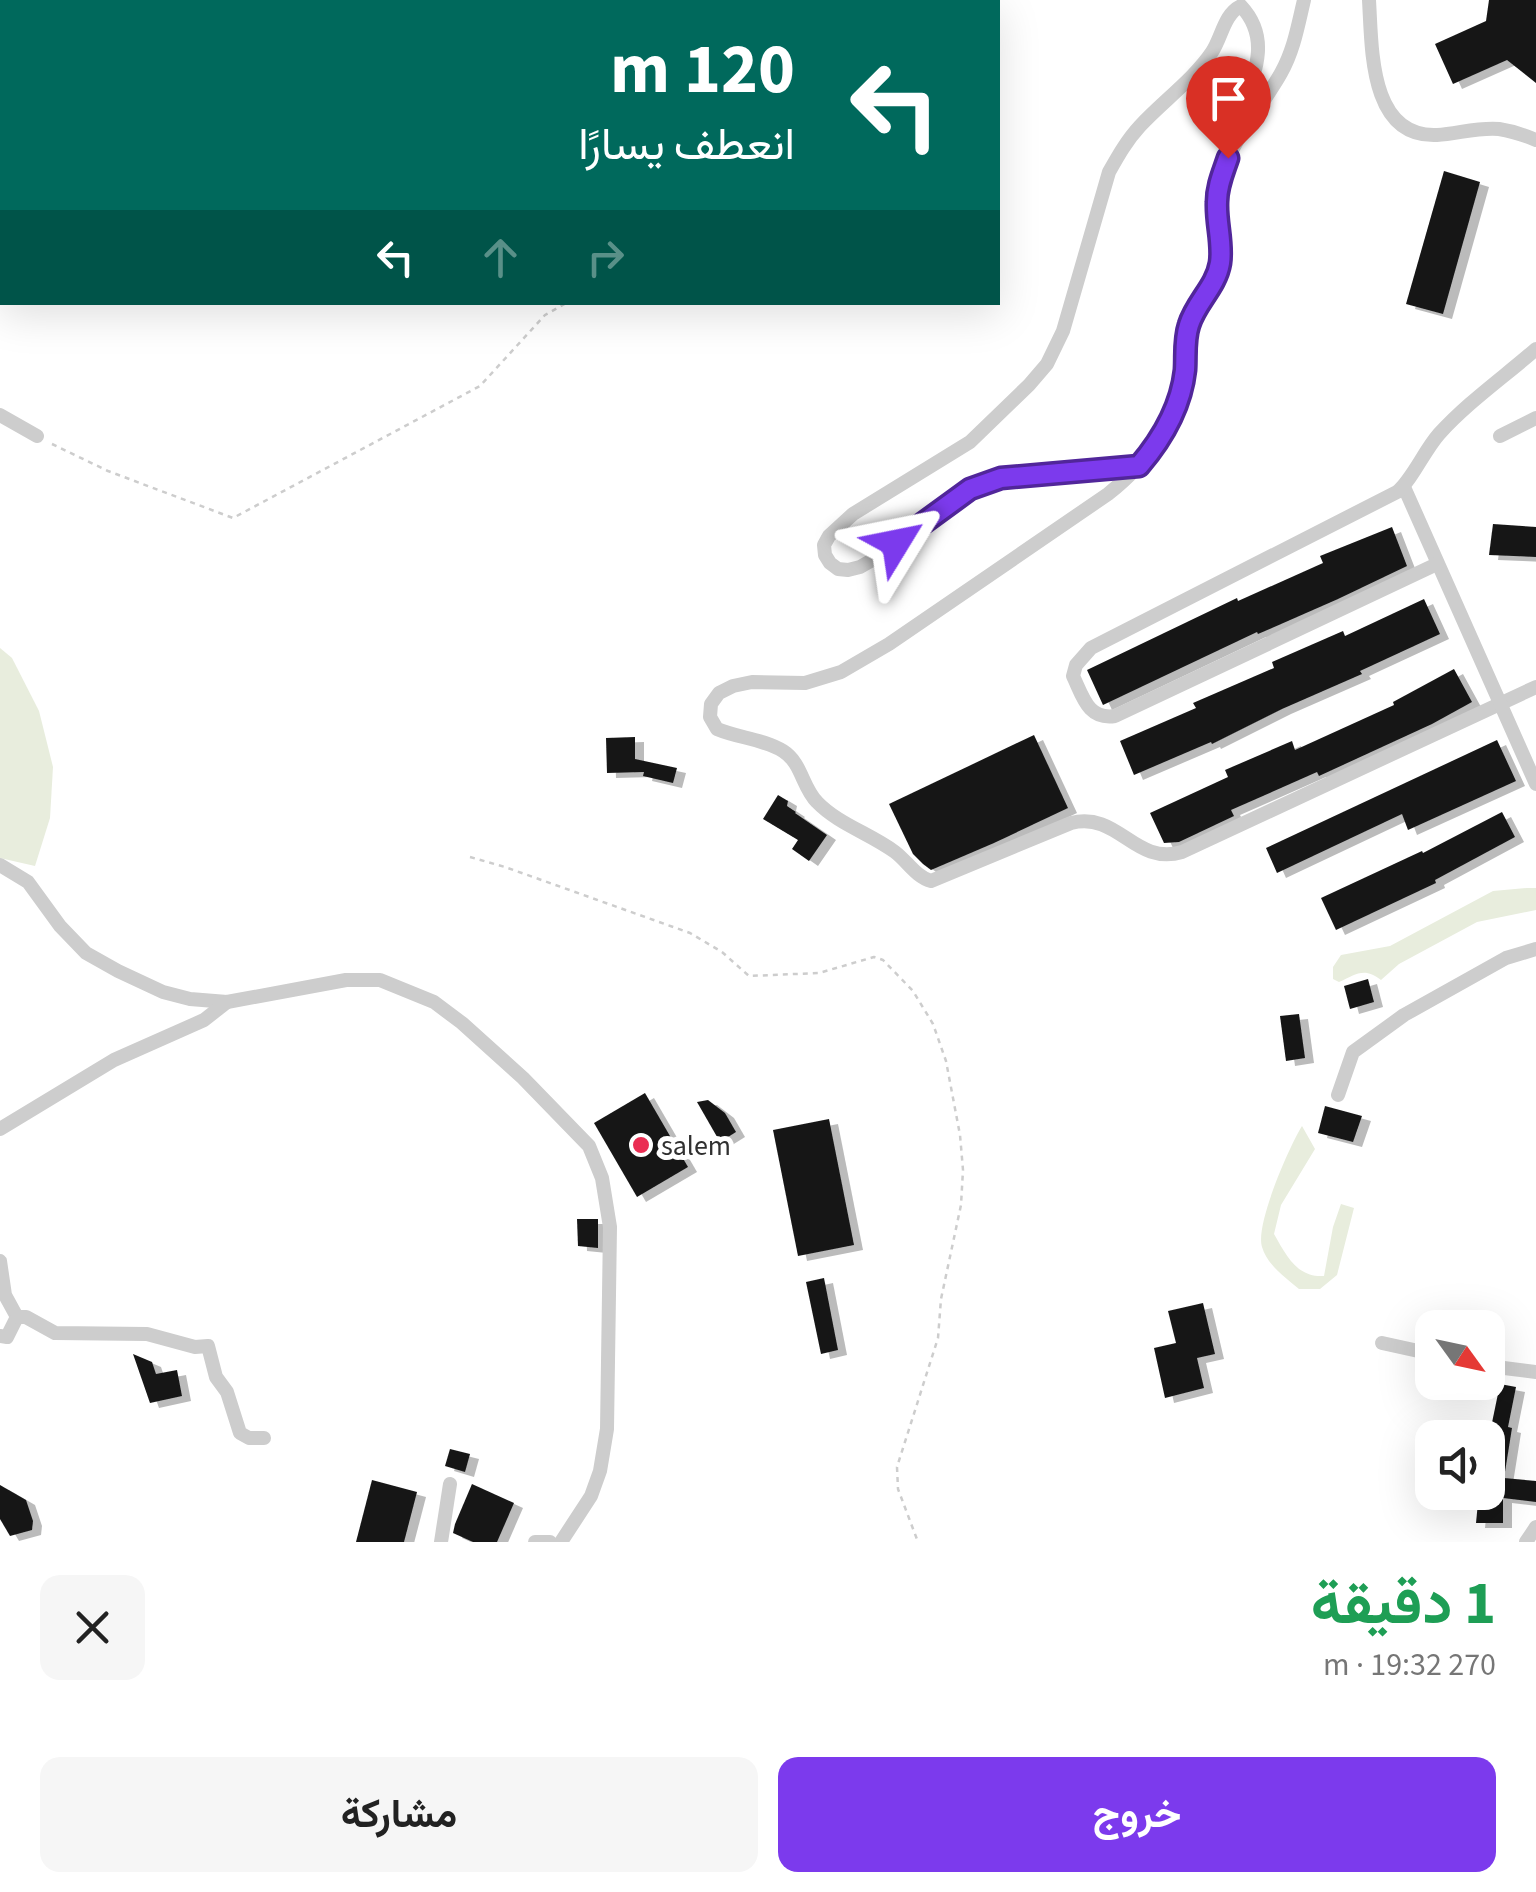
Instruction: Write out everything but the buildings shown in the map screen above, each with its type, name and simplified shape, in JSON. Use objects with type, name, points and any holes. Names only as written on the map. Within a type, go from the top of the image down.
[{"type":"street","points":[[1228,158],[1288,58],[1304,0]]},
{"type":"street","points":[[1369,0],[1373,62],[1392,118],[1420,134],[1494,129],[1536,140]]},
{"type":"street","points":[[1139,466],[1001,478],[970,489],[860,567],[838,569],[825,555],[828,536],[853,514],[970,442],[1030,386],[1047,364],[1063,332],[1109,172],[1140,126],[1204,62],[1228,18],[1241,6],[1254,25],[1259,43],[1258,62],[1220,181],[1216,205],[1222,248],[1219,268],[1188,327],[1184,373],[1169,422],[1157,445],[1139,466],[1108,494],[889,644],[841,672],[805,683],[752,682],[732,686],[710,704],[710,718],[717,729],[785,752],[818,804],[894,852],[922,878],[931,881],[1085,819],[1099,821],[1156,854],[1182,852],[1536,686]]},
{"type":"street","points":[[1532,352],[1536,373]]},
{"type":"street","points":[[1437,564],[1115,716],[1092,712],[1073,676],[1076,665],[1091,648],[1404,487],[1418,461],[1444,429],[1532,352]]},
{"type":"street","points":[[0,415],[37,436]]},
{"type":"street","points":[[1500,436],[1536,418]]},
{"type":"street","points":[[1404,487],[1536,784]]},
{"type":"street","points":[[0,864],[28,882],[60,926],[86,953],[163,992],[190,1000],[227,1002],[346,980],[380,980],[434,1002],[560,1114],[589,1146],[602,1178],[610,1227],[607,1429],[591,1496],[561,1542]]},
{"type":"street","points":[[1338,1095],[1353,1052],[1404,1015],[1506,958],[1536,949]]},
{"type":"street","points":[[0,1130],[114,1060],[204,1020],[227,1002]]},
{"type":"street","points":[[0,1261],[5,1294],[17,1317]]},
{"type":"street","points":[[2,1340],[17,1317]]},
{"type":"street","points":[[17,1317],[26,1317],[55,1333],[147,1334],[196,1347],[208,1346],[216,1377],[227,1392],[240,1433],[264,1438]]},
{"type":"street","points":[[1382,1343],[1415,1350]]},
{"type":"street","points":[[1505,1368],[1536,1372]]},
{"type":"street","points":[[440,1542],[450,1484]]},
{"type":"street","points":[[1526,1542],[1536,1527]]},
{"type":"street","points":[[535,1542],[550,1542]]},
{"type":"path","points":[[37,436],[108,471],[233,518],[480,386],[544,315],[562,305]]},
{"type":"path","points":[[470,857],[690,933],[722,952],[749,976],[819,973],[874,958],[883,960],[913,991],[933,1024],[946,1060],[963,1170],[961,1204],[941,1299],[938,1338],[897,1467],[898,1489],[918,1542]]},
{"type":"green space","points":[[0,648],[12,658],[39,711],[53,767],[50,818],[35,866],[0,858]]},
{"type":"green space","points":[[1536,888],[1536,910],[1477,922],[1399,964],[1381,980],[1364,973],[1339,982],[1333,979],[1333,967],[1341,955],[1390,946],[1493,891]]},
{"type":"green space","points":[[1302,1126],[1315,1149],[1281,1205],[1274,1234],[1293,1264],[1306,1273],[1324,1276],[1341,1204],[1354,1208],[1337,1275],[1320,1289],[1299,1289],[1273,1265],[1262,1247],[1268,1205]]},
{"type":"place","name":"salem","points":[[641,1145]]},
{"type":"route","points":[[896,543],[970,489],[1001,478],[1139,466],[1157,445],[1169,422],[1184,373],[1188,327],[1219,268],[1222,248],[1216,205],[1228,158]]}]
